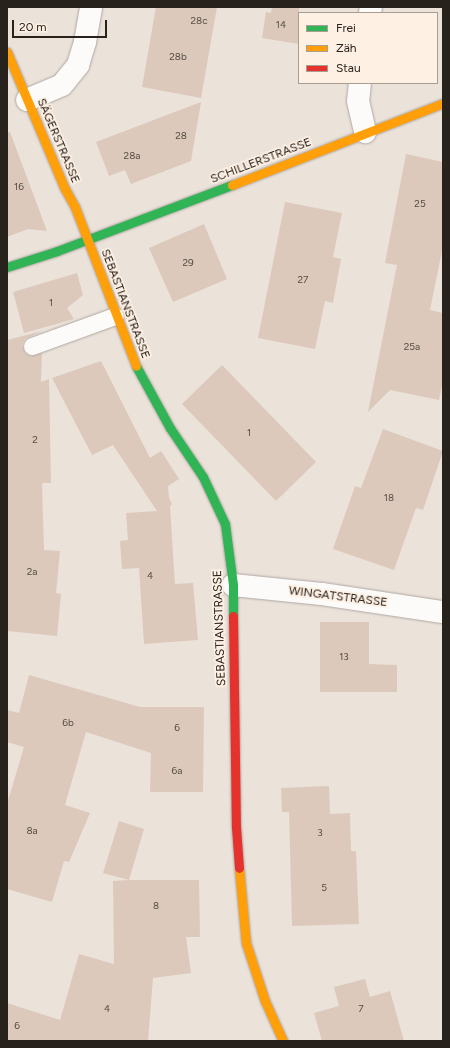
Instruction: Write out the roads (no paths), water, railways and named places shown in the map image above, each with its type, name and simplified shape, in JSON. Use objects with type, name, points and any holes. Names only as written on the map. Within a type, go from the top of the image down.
[{"type":"street","points":[[27,100],[62,84],[78,65],[85,42],[91,7]]},
{"type":"street","name":"SÄGERSTRASSE","points":[[7,52],[87,240]]},
{"type":"street","points":[[360,84],[358,101],[365,132]]},
{"type":"street","name":"SCHILLERSTRASSE","points":[[7,267],[87,240],[443,103]]},
{"type":"street","name":"SEBASTIANSTRASSE","points":[[87,240],[131,358],[170,428],[203,476],[225,524],[233,585],[236,819],[240,892],[246,943],[265,1001],[283,1041]]},
{"type":"street","name":"WINGATSTRASSE","points":[[233,585],[322,594],[443,612]]},
{"type":"lane","points":[[32,346],[115,316]]}]
